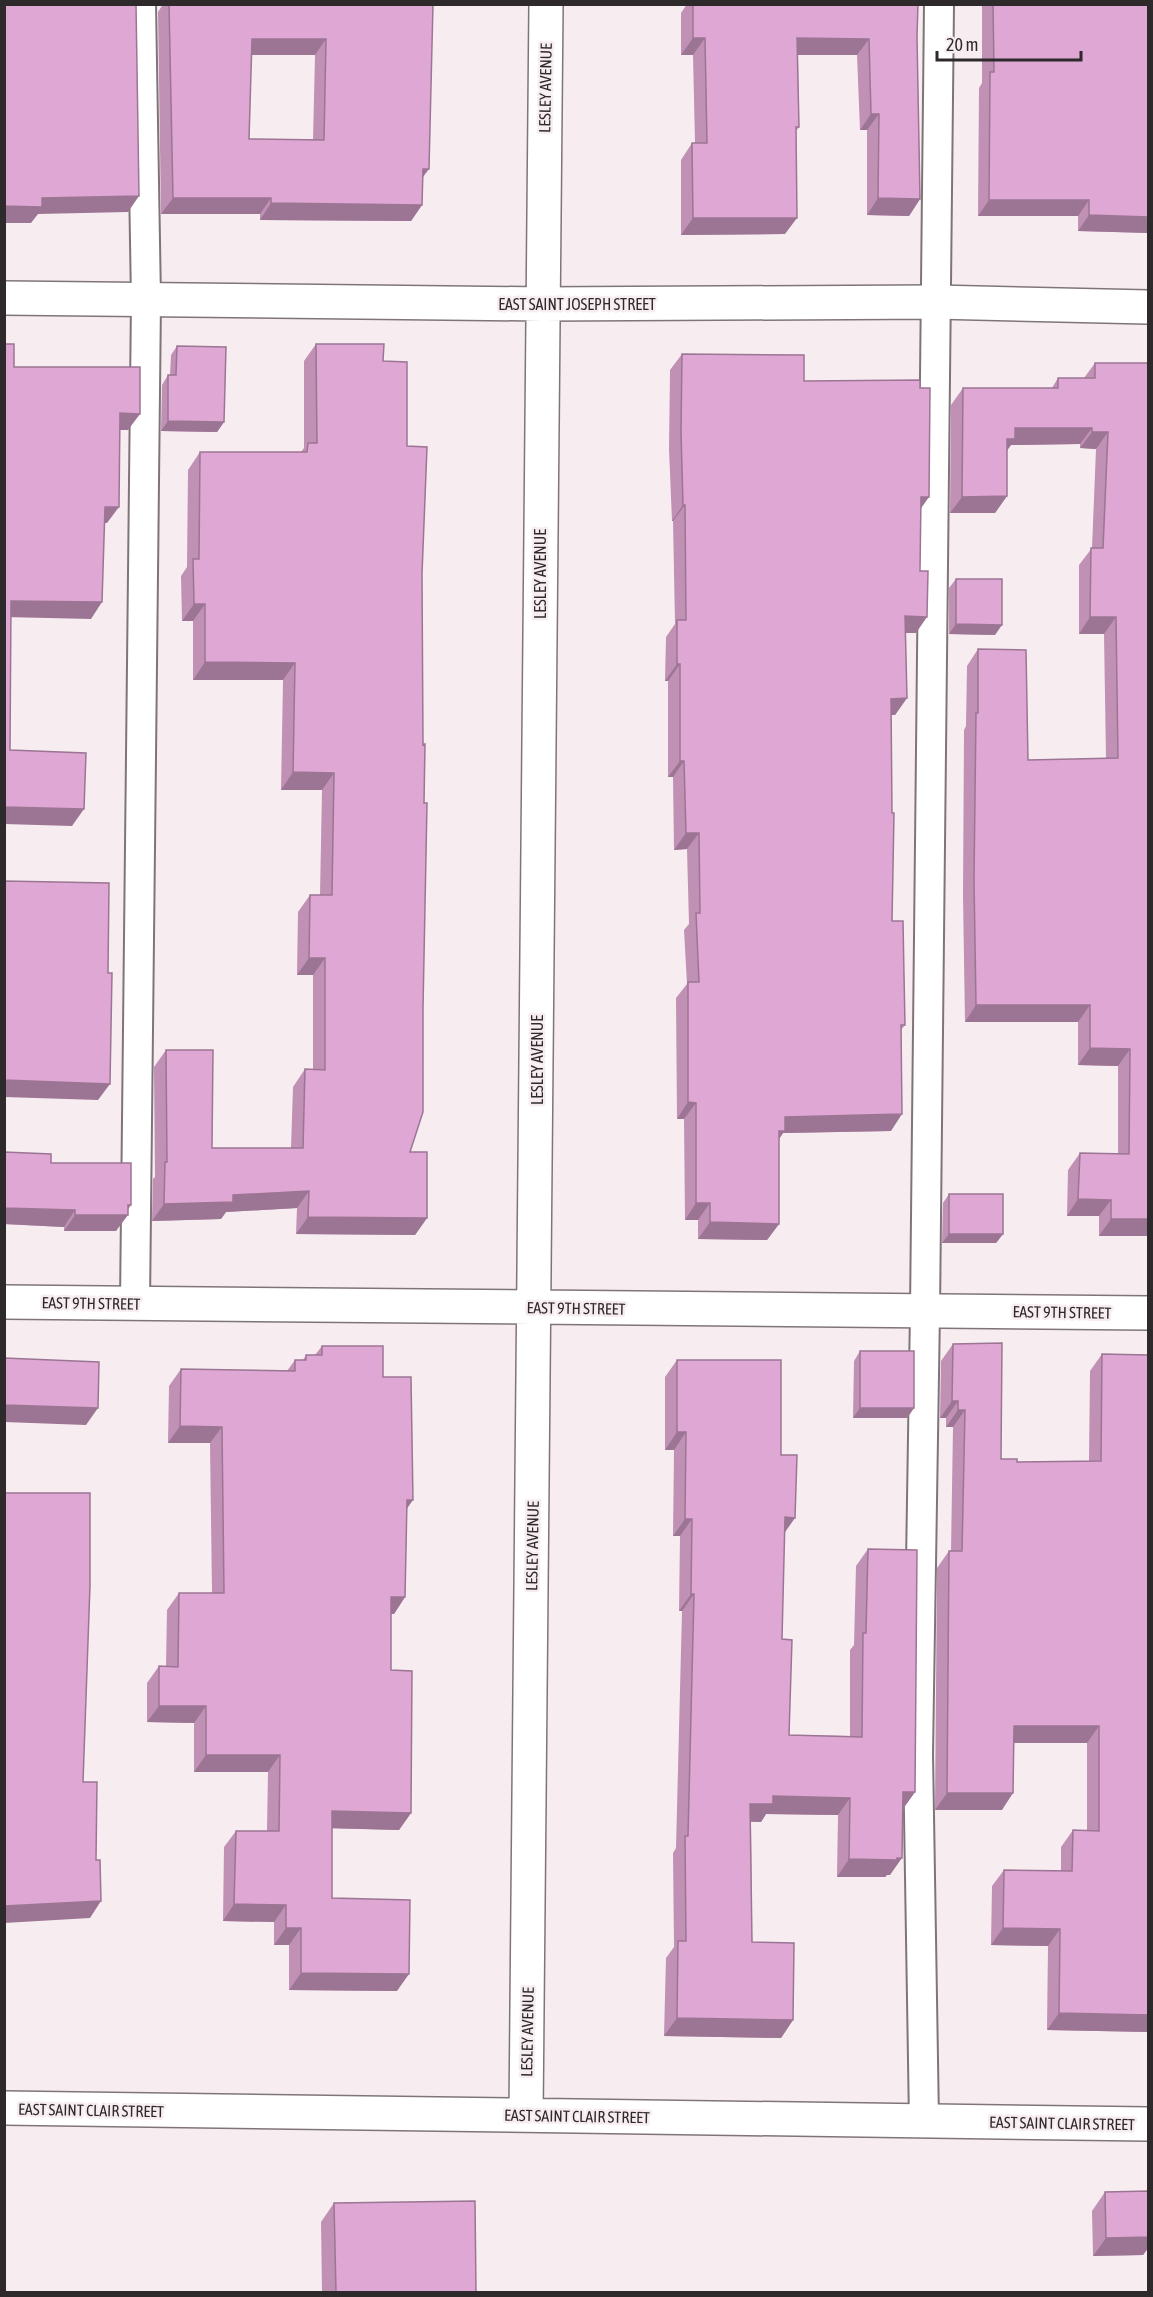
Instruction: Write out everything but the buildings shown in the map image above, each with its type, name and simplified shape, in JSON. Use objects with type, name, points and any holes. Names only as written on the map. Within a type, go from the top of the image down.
[{"type":"street","name":"LESLEY AVENUE","points":[[526,2115],[546,4]]},
{"type":"street","name":"EAST SAINT JOSEPH STREET","points":[[4,298],[542,304],[936,302],[1149,307]]},
{"type":"street","name":"EAST 9TH STREET","points":[[4,1302],[1149,1313]]},
{"type":"street","name":"EAST SAINT CLAIR STREET","points":[[4,2108],[1149,2124]]},
{"type":"lane","points":[[135,1303],[146,300],[141,4]]},
{"type":"lane","points":[[924,2121],[918,1754],[939,4]]}]
